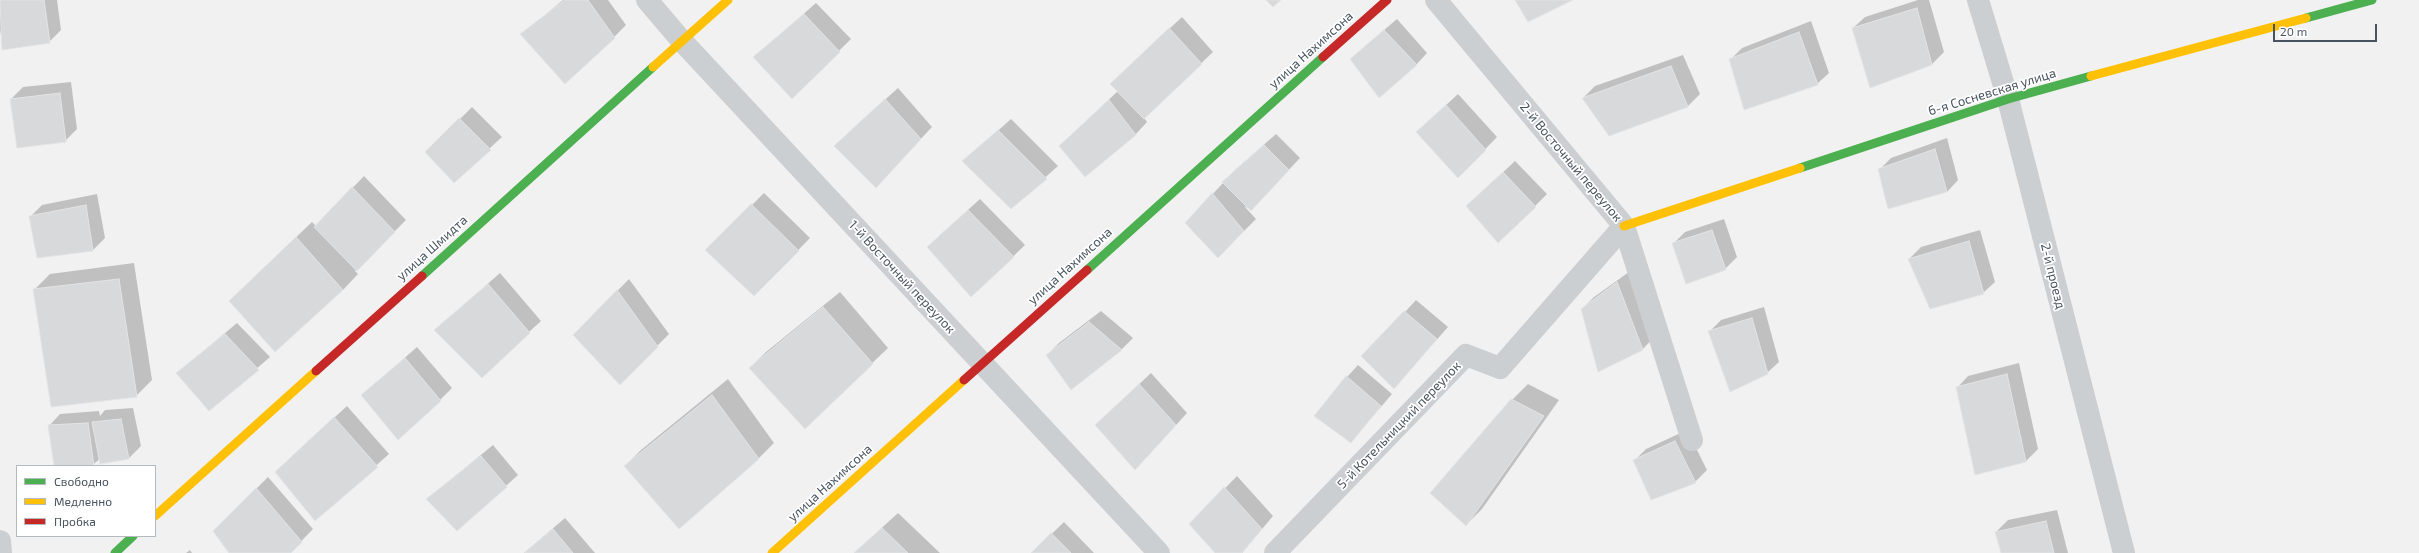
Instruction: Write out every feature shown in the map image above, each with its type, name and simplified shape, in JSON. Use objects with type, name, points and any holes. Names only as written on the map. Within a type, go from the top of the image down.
[{"type":"street","name":"1-й Восточный переулок","points":[[647,0],[681,40],[1158,553]]},
{"type":"street","name":"улица Шмидта","points":[[156,515],[681,40],[728,0]]},
{"type":"street","name":"улица Нахимсона","points":[[772,553],[981,363],[1387,0]]},
{"type":"street","name":"2-й Восточный переулок","points":[[1436,0],[1624,226],[1692,440]]},
{"type":"street","name":"2-й проезд","points":[[1978,0],[2008,99],[2124,553]]},
{"type":"street","name":"6-я Сосневская улица","points":[[1624,226],[2008,99],[2372,0]]},
{"type":"street","name":"5-й Котельницкий переулок","points":[[1275,553],[1466,356],[1500,368],[1624,226]]},
{"type":"street","points":[[114,553],[132,537]]},
{"type":"street","points":[[0,541],[1,553]]},
{"type":"building","points":[[0,0],[44,0],[50,43],[2,50]]},
{"type":"building","points":[[565,0],[588,0],[615,38],[565,84],[520,34]]},
{"type":"building","points":[[1266,0],[1281,0],[1273,7]]},
{"type":"building","points":[[1515,0],[1573,0],[1528,22]]},
{"type":"building","points":[[1917,8],[1932,65],[1870,88],[1852,28]]},
{"type":"building","points":[[804,14],[840,52],[792,99],[753,57]]},
{"type":"building","points":[[1169,28],[1202,64],[1144,119],[1110,84]]},
{"type":"building","points":[[1384,30],[1417,65],[1379,98],[1350,59]]},
{"type":"building","points":[[1799,32],[1818,85],[1744,110],[1729,59]]},
{"type":"building","points":[[1671,66],[1688,107],[1609,136],[1582,98]]},
{"type":"building","points":[[60,93],[66,142],[17,148],[10,99]]},
{"type":"building","points":[[885,99],[921,139],[876,188],[834,146]]},
{"type":"building","points":[[1109,100],[1136,135],[1085,177],[1059,146]]},
{"type":"building","points":[[1446,105],[1486,150],[1458,178],[1416,132]]},
{"type":"building","points":[[459,118],[491,150],[454,183],[425,152]]},
{"type":"building","points":[[998,130],[1047,179],[1011,209],[962,161]]},
{"type":"building","points":[[1264,145],[1289,170],[1251,211],[1222,182]]},
{"type":"building","points":[[1935,149],[1947,192],[1888,209],[1878,169]]},
{"type":"building","points":[[1503,172],[1536,207],[1498,243],[1466,206]]},
{"type":"building","points":[[352,187],[395,232],[357,271],[314,227]]},
{"type":"building","points":[[1212,193],[1244,231],[1218,258],[1185,223]]},
{"type":"building","points":[[751,204],[799,251],[754,296],[705,250]]},
{"type":"building","points":[[86,205],[93,251],[37,258],[29,216]]},
{"type":"building","points":[[968,210],[1014,257],[971,297],[927,247]]},
{"type":"building","points":[[1712,230],[1726,270],[1686,284],[1672,243]]},
{"type":"building","points":[[296,237],[343,290],[275,352],[229,301]]},
{"type":"building","points":[[1969,241],[1984,294],[1930,309],[1908,259]]},
{"type":"building","points":[[119,279],[137,397],[51,407],[33,289]]},
{"type":"building","points":[[1617,282],[1643,350],[1598,372],[1581,309]]},
{"type":"building","points":[[488,284],[530,333],[482,378],[434,330]]},
{"type":"building","points":[[617,290],[658,347],[620,385],[573,335]]},
{"type":"building","points":[[823,307],[873,364],[805,429],[749,368]]},
{"type":"building","points":[[1404,311],[1437,339],[1394,389],[1361,356]]},
{"type":"building","points":[[1752,318],[1768,374],[1730,392],[1708,331]]},
{"type":"building","points":[[1089,322],[1122,350],[1071,390],[1046,355]]},
{"type":"building","points":[[225,334],[259,370],[209,411],[176,373]]},
{"type":"building","points":[[405,358],[441,401],[398,440],[361,395]]},
{"type":"building","points":[[2007,374],[2026,462],[1975,475],[1956,387]]},
{"type":"building","points":[[1346,376],[1381,406],[1351,443],[1314,416]]},
{"type":"building","points":[[1139,384],[1176,425],[1135,470],[1095,425]]},
{"type":"building","points":[[712,395],[759,459],[679,529],[624,466]]},
{"type":"building","points":[[1511,399],[1544,416],[1466,526],[1430,493]]},
{"type":"building","points":[[334,417],[378,467],[315,521],[275,472]]},
{"type":"building","points":[[121,419],[129,459],[100,464],[92,422]]},
{"type":"building","points":[[88,423],[94,465],[54,465],[48,425]]},
{"type":"building","points":[[1675,441],[1696,483],[1651,500],[1633,460]]},
{"type":"building","points":[[481,456],[507,487],[457,531],[426,499]]},
{"type":"building","points":[[1224,487],[1262,529],[1241,553],[1215,553],[1189,524]]},
{"type":"building","points":[[256,488],[302,542],[291,553],[229,553],[213,531]]},
{"type":"building","points":[[2046,521],[2054,553],[2001,553],[1995,532]]},
{"type":"building","points":[[882,528],[908,553],[854,553]]},
{"type":"building","points":[[553,529],[573,553],[525,553]]},
{"type":"building","points":[[1051,533],[1071,553],[1031,553]]},
{"type":"traffic: fast","points":[[2306,18],[2372,0]]},
{"type":"traffic: fast","points":[[1087,270],[1323,57]]},
{"type":"traffic: fast","points":[[422,276],[653,67]]},
{"type":"traffic: fast","points":[[1800,168],[2008,99],[2091,76]]},
{"type":"traffic: fast","points":[[115,553],[132,537]]},
{"type":"traffic: slow","points":[[653,67],[728,0]]},
{"type":"traffic: slow","points":[[2091,76],[2306,18]]},
{"type":"traffic: slow","points":[[1624,226],[1800,168]]},
{"type":"traffic: slow","points":[[156,515],[316,371]]},
{"type":"traffic: slow","points":[[772,553],[964,380]]},
{"type":"traffic: jam","points":[[1323,57],[1387,0]]},
{"type":"traffic: jam","points":[[964,380],[1087,270]]},
{"type":"traffic: jam","points":[[316,371],[422,276]]}]
